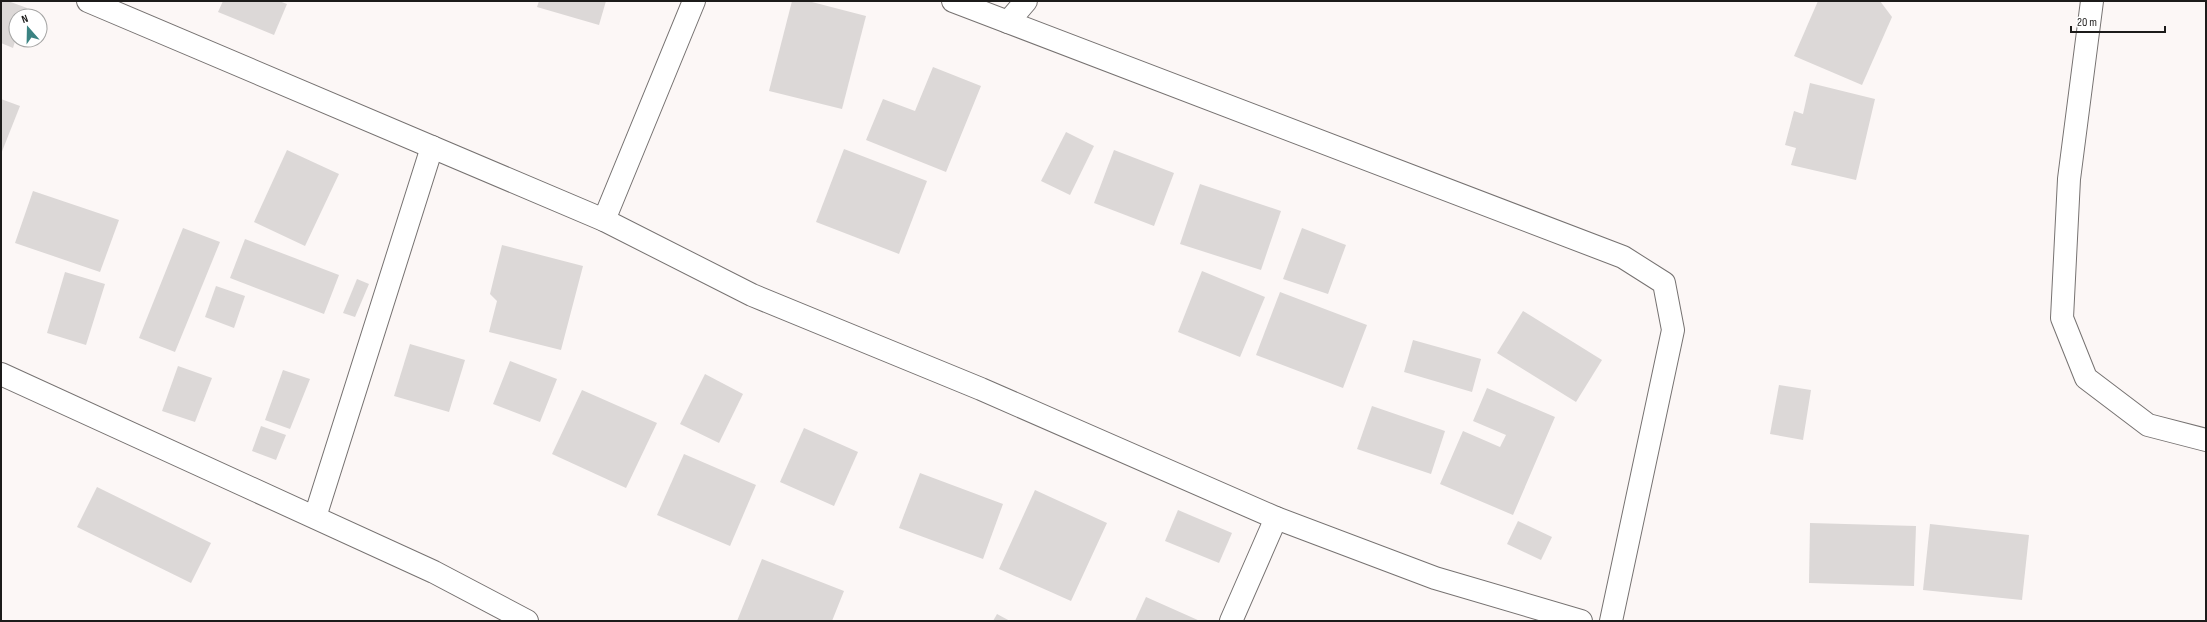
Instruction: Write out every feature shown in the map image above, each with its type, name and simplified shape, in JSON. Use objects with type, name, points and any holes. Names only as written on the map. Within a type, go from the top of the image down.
[{"type":"street","points":[[88,1],[604,220],[752,295],[981,389],[1276,518],[1435,578],[1582,621]]},
{"type":"street","points":[[604,220],[694,1]]},
{"type":"street","points":[[953,1],[1623,257],[1664,283],[1673,330],[1611,621]]},
{"type":"street","points":[[1008,22],[1026,1]]},
{"type":"street","points":[[2092,1],[2069,179],[2062,318],[2086,378],[2148,425],[2206,440]]},
{"type":"street","points":[[315,517],[432,147]]},
{"type":"street","points":[[1,374],[434,572],[520,619]]},
{"type":"street","points":[[1231,621],[1276,518]]},
{"type":"building","points":[[1,1],[8,1],[27,8],[8,8],[8,46],[1,43]]},
{"type":"building","points":[[223,1],[279,1],[287,4],[274,35],[218,12]]},
{"type":"building","points":[[539,1],[606,1],[599,25],[537,7]]},
{"type":"building","points":[[792,1],[808,1],[866,16],[842,109],[769,91]]},
{"type":"building","points":[[1818,1],[1880,1],[1892,17],[1862,85],[1794,56]]},
{"type":"building","points":[[933,67],[981,86],[946,172],[866,140],[883,99],[915,111]]},
{"type":"building","points":[[1810,83],[1875,99],[1856,180],[1791,165],[1796,148],[1785,145],[1794,111],[1803,114]]},
{"type":"building","points":[[1,99],[20,106],[1,154]]},
{"type":"building","points":[[1066,132],[1094,146],[1070,195],[1041,181]]},
{"type":"building","points":[[844,149],[927,181],[899,254],[816,222]]},
{"type":"building","points":[[287,150],[339,174],[305,246],[254,222]]},
{"type":"building","points":[[1114,150],[1174,173],[1154,226],[1094,203]]},
{"type":"building","points":[[1200,184],[1281,211],[1261,270],[1180,244]]},
{"type":"building","points":[[33,191],[119,220],[100,272],[15,243]]},
{"type":"building","points":[[183,228],[220,242],[175,352],[139,338]]},
{"type":"building","points":[[1302,228],[1346,245],[1328,294],[1283,279]]},
{"type":"building","points":[[245,239],[339,275],[324,314],[230,278]]},
{"type":"building","points":[[502,245],[583,266],[561,350],[489,332],[497,301],[490,294]]},
{"type":"building","points":[[1202,271],[1265,297],[1240,357],[1178,332]]},
{"type":"building","points":[[65,272],[105,284],[86,345],[47,333]]},
{"type":"building","points":[[357,279],[369,284],[355,317],[343,313]]},
{"type":"building","points":[[216,286],[245,296],[234,328],[205,317]]},
{"type":"building","points":[[1280,292],[1367,325],[1343,388],[1256,355]]},
{"type":"building","points":[[1523,311],[1602,360],[1576,402],[1497,353]]},
{"type":"building","points":[[1413,340],[1481,359],[1472,392],[1404,372]]},
{"type":"building","points":[[410,344],[465,360],[449,412],[394,396]]},
{"type":"building","points":[[510,361],[557,379],[540,422],[493,404]]},
{"type":"building","points":[[178,366],[212,378],[195,422],[162,411]]},
{"type":"building","points":[[283,370],[310,379],[290,429],[265,420]]},
{"type":"building","points":[[705,374],[743,394],[719,443],[680,424]]},
{"type":"building","points":[[1779,385],[1811,390],[1803,440],[1770,434]]},
{"type":"building","points":[[1487,388],[1555,417],[1513,515],[1440,484],[1463,431],[1500,447],[1506,435],[1473,421]]},
{"type":"building","points":[[582,390],[657,423],[626,488],[552,454]]},
{"type":"building","points":[[1372,406],[1445,431],[1431,474],[1357,449]]},
{"type":"building","points":[[261,426],[286,435],[276,460],[252,451]]},
{"type":"building","points":[[804,428],[858,452],[834,506],[780,482]]},
{"type":"building","points":[[684,454],[756,485],[730,546],[657,515]]},
{"type":"building","points":[[920,473],[1003,504],[983,559],[899,528]]},
{"type":"building","points":[[97,487],[211,543],[191,583],[77,527]]},
{"type":"building","points":[[1035,490],[1107,523],[1071,601],[999,569]]},
{"type":"building","points":[[1178,510],[1232,533],[1219,563],[1165,541]]},
{"type":"building","points":[[1518,521],[1552,537],[1541,560],[1507,544]]},
{"type":"building","points":[[1810,523],[1916,526],[1914,586],[1809,583]]},
{"type":"building","points":[[1930,524],[2029,535],[2022,600],[1923,590]]},
{"type":"building","points":[[762,559],[844,591],[832,621],[737,621]]},
{"type":"building","points":[[1146,597],[1200,621],[1135,621]]},
{"type":"building","points":[[997,614],[1010,621],[993,621]]}]
